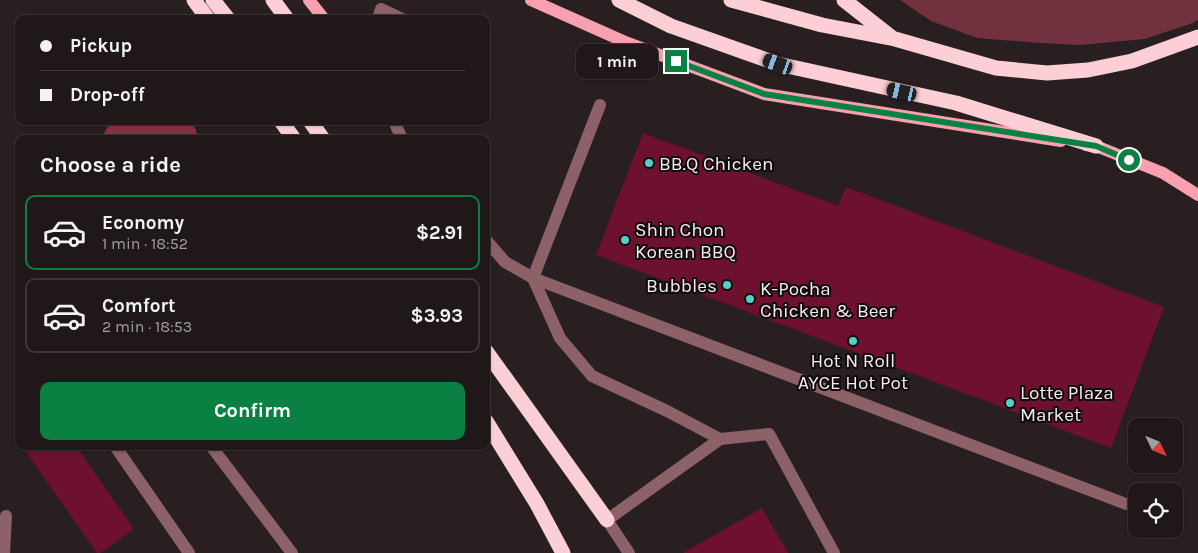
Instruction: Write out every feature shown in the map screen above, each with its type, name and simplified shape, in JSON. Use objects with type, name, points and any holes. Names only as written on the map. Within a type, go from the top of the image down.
[{"type":"highway","points":[[194,0],[205,15]]},
{"type":"highway","points":[[213,0],[225,15]]},
{"type":"highway","points":[[273,0],[284,15]]},
{"type":"highway","points":[[619,0],[671,26],[778,64],[956,104],[1096,146]]},
{"type":"highway","points":[[731,0],[822,25],[894,39],[996,68],[1047,73],[1088,70],[1132,61],[1198,37]]},
{"type":"highway","points":[[844,0],[894,39]]},
{"type":"highway","points":[[490,357],[607,520]]},
{"type":"highway","points":[[490,428],[537,504],[563,553]]},
{"type":"main road","points":[[309,0],[321,15]]},
{"type":"main road","points":[[531,0],[623,41],[764,94],[1096,146],[1162,173],[1198,195]]},
{"type":"street","points":[[379,15],[381,9],[394,15]]},
{"type":"street","points":[[600,106],[533,278],[560,338],[592,376],[667,411],[720,439]]},
{"type":"street","points":[[490,245],[505,262],[533,278],[1126,504]]},
{"type":"street","points":[[629,553],[607,520],[720,439],[769,434],[834,553]]},
{"type":"street","points":[[118,450],[189,553]]},
{"type":"street","points":[[214,450],[292,553]]},
{"type":"street","points":[[4,553],[6,516]]},
{"type":"shaded area","points":[[900,0],[1198,0],[1198,20],[1144,39],[1080,45],[1040,43],[977,38],[931,21]]},
{"type":"shaded area","points":[[109,125],[194,125],[197,135],[103,135]]},
{"type":"building","points":[[643,133],[838,206],[846,187],[1164,307],[1111,448],[596,255]]},
{"type":"building","points":[[25,450],[79,450],[134,529],[100,553],[97,553]]},
{"type":"building","points":[[762,508],[788,553],[683,553]]},
{"type":"place","name":"BB.Q Chicken","points":[[649,163]]},
{"type":"place","name":"Shin Chon Korean BBQ","points":[[625,240]]},
{"type":"place","name":"Bubbles","points":[[727,285]]},
{"type":"place","name":"K-Pocha Chicken & Beer","points":[[750,299]]},
{"type":"place","name":"Hot N Roll AYCE Hot Pot","points":[[853,341]]},
{"type":"place","name":"Lotte Plaza Market","points":[[1010,403]]},
{"type":"route","points":[[676,61],[764,94],[1096,146],[1129,160]]}]
